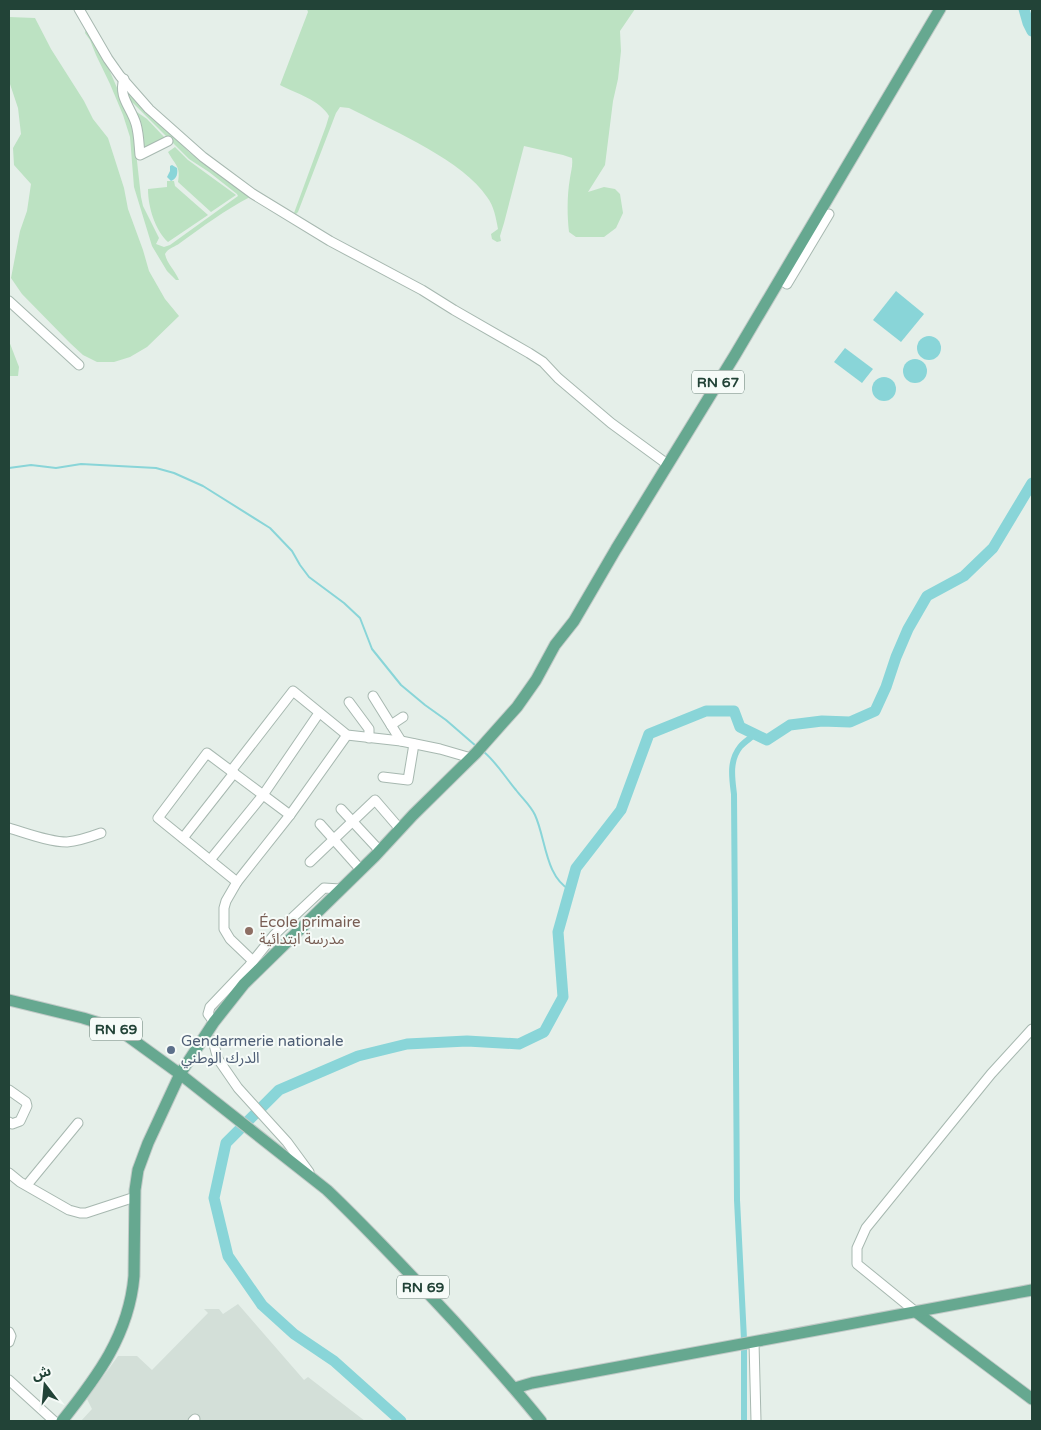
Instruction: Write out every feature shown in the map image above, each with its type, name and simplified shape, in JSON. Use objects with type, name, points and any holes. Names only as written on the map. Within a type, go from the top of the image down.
[{"type":"main road","name":"RN 67","points":[[62,1421],[112,1352],[119,1338],[133,1287],[135,1197],[138,1170],[148,1143],[180,1074],[214,1022],[244,984],[380,851],[477,752],[517,707],[536,680],[555,645],[574,621],[940,9]]},
{"type":"main road","name":"RN 69","points":[[9,1000],[91,1020],[122,1032],[180,1074],[317,1182],[371,1232],[514,1388],[540,1421]]},
{"type":"main road","points":[[514,1388],[530,1383],[1032,1290]]},
{"type":"main road","points":[[916,1312],[1032,1399]]},
{"type":"street","points":[[79,9],[108,59],[124,79],[149,108],[203,157],[253,194],[330,241],[422,290],[530,353],[543,362],[558,378],[611,423],[667,464]]},
{"type":"street","points":[[124,79],[122,92],[136,125],[140,155],[168,141]]},
{"type":"street","points":[[780,279],[787,284],[829,214]]},
{"type":"street","points":[[9,301],[79,365]]},
{"type":"street","points":[[183,838],[292,690],[347,735],[477,752]]},
{"type":"street","points":[[373,696],[401,742]]},
{"type":"street","points":[[349,702],[369,729],[369,738]]},
{"type":"street","points":[[210,860],[262,795],[320,713]]},
{"type":"street","points":[[391,725],[403,717]]},
{"type":"street","points":[[253,961],[230,939],[224,928],[226,901],[237,882],[290,815],[347,735]]},
{"type":"street","points":[[383,777],[408,780],[414,744]]},
{"type":"street","points":[[237,882],[158,818],[207,753],[290,815]]},
{"type":"street","points":[[310,862],[375,800],[400,829]]},
{"type":"street","points":[[340,809],[380,851]]},
{"type":"street","points":[[320,824],[361,870]]},
{"type":"street","points":[[9,828],[55,841],[67,842],[88,838],[101,833]]},
{"type":"street","points":[[214,1022],[208,1014],[210,1007],[253,961],[274,935],[324,888],[340,889]]},
{"type":"street","points":[[916,1312],[857,1264],[857,1248],[866,1228],[991,1074],[1032,1029]]},
{"type":"street","points":[[213,1041],[218,1059],[238,1088],[287,1142],[317,1182]]},
{"type":"street","points":[[9,1090],[26,1102],[27,1106],[20,1121],[12,1124],[9,1122]]},
{"type":"street","points":[[27,1185],[78,1123]]},
{"type":"street","points":[[9,1173],[69,1210],[80,1213],[86,1213],[135,1197]]},
{"type":"street","points":[[9,1332],[11,1336],[9,1342]]},
{"type":"street","points":[[754,1342],[756,1421]]},
{"type":"street","points":[[9,1380],[54,1421]]},
{"type":"shaded area","points":[[238,1304],[304,1380],[308,1377],[365,1421],[81,1421],[92,1409],[87,1399],[118,1356],[137,1356],[152,1370],[208,1313],[204,1309],[219,1309],[223,1314]]},
{"type":"green space","points":[[307,9],[635,9],[620,31],[621,51],[618,79],[613,101],[605,165],[588,192],[604,187],[615,189],[620,194],[623,213],[616,228],[604,237],[576,237],[569,232],[568,198],[572,158],[524,146],[500,236],[501,241],[497,242],[492,239],[491,234],[498,229],[491,204],[476,184],[462,171],[428,148],[409,138],[349,108],[340,107],[298,212],[294,213],[329,116],[325,110],[313,101],[280,85],[308,12]]},
{"type":"green space","points":[[9,17],[35,18],[51,49],[84,101],[93,119],[108,138],[124,188],[128,209],[149,271],[165,299],[179,316],[147,347],[130,357],[114,362],[97,362],[83,355],[22,294],[11,278],[20,231],[27,211],[31,184],[14,165],[13,148],[21,134],[18,108],[9,81]]},
{"type":"green space","points":[[86,29],[102,53],[133,125],[141,197],[143,206],[159,238],[156,244],[164,247],[170,245],[238,196],[209,172],[189,159],[133,103],[126,99],[126,92],[132,93],[189,152],[250,197],[166,252],[167,261],[179,280],[176,280],[167,271],[152,246],[134,187],[130,137],[110,84],[85,33]]},
{"type":"green space","points":[[134,110],[147,119],[165,138],[143,150]]},
{"type":"green space","points":[[175,147],[188,160],[236,195],[211,212],[178,182],[177,166],[168,152]]},
{"type":"green space","points":[[167,181],[174,181],[175,186],[208,215],[168,242],[159,231],[153,218],[148,189],[167,187]]},
{"type":"green space","points":[[9,341],[19,367],[18,376],[9,376]]},
{"type":"water","points":[[172,165],[177,168],[177,172],[176,177],[171,181],[167,177]]},
{"type":"water","points":[[896,291],[924,314],[901,342],[873,320]]},
{"type":"water","points":[[929,336],[934,337],[940,343],[940,353],[934,359],[929,360],[924,359],[918,353],[917,348],[918,343],[924,337]]},
{"type":"water","points":[[845,348],[873,369],[862,383],[834,362]]},
{"type":"water","points":[[915,359],[920,360],[926,366],[926,376],[920,382],[915,383],[910,382],[904,376],[903,371],[904,366],[910,360]]},
{"type":"water","points":[[884,377],[889,378],[895,384],[895,394],[889,400],[884,401],[879,400],[873,394],[872,389],[873,384],[879,378]]},
{"type":"waterway","points":[[1024,9],[1032,31]]},
{"type":"waterway","points":[[9,468],[31,465],[56,468],[81,464],[156,468],[174,473],[203,486],[270,528],[292,551],[309,577],[344,603],[360,618],[372,649],[401,685],[476,746]]},
{"type":"waterway","points":[[401,1421],[334,1361],[294,1334],[262,1305],[228,1256],[214,1198],[226,1143],[279,1090],[358,1056],[407,1044],[467,1041],[519,1044],[544,1032],[563,997],[558,932],[576,868],[621,810],[649,734],[706,711],[734,711],[740,727],[767,740],[790,725],[822,721],[850,722],[875,711],[908,629],[927,596],[964,576],[993,548],[1032,483]]},
{"type":"waterway","points":[[744,1339],[737,1200],[734,794],[732,770],[737,752],[755,734]]},
{"type":"waterway","points":[[484,752],[529,805],[539,825],[551,866],[562,884],[570,890]]},
{"type":"waterway","points":[[744,1350],[744,1421]]},
{"type":"place","name":"École primaire مدرسة ابتدائية","points":[[249,931]]},
{"type":"place","name":"Gendarmerie nationale الدرك الوطني","points":[[171,1050]]}]
